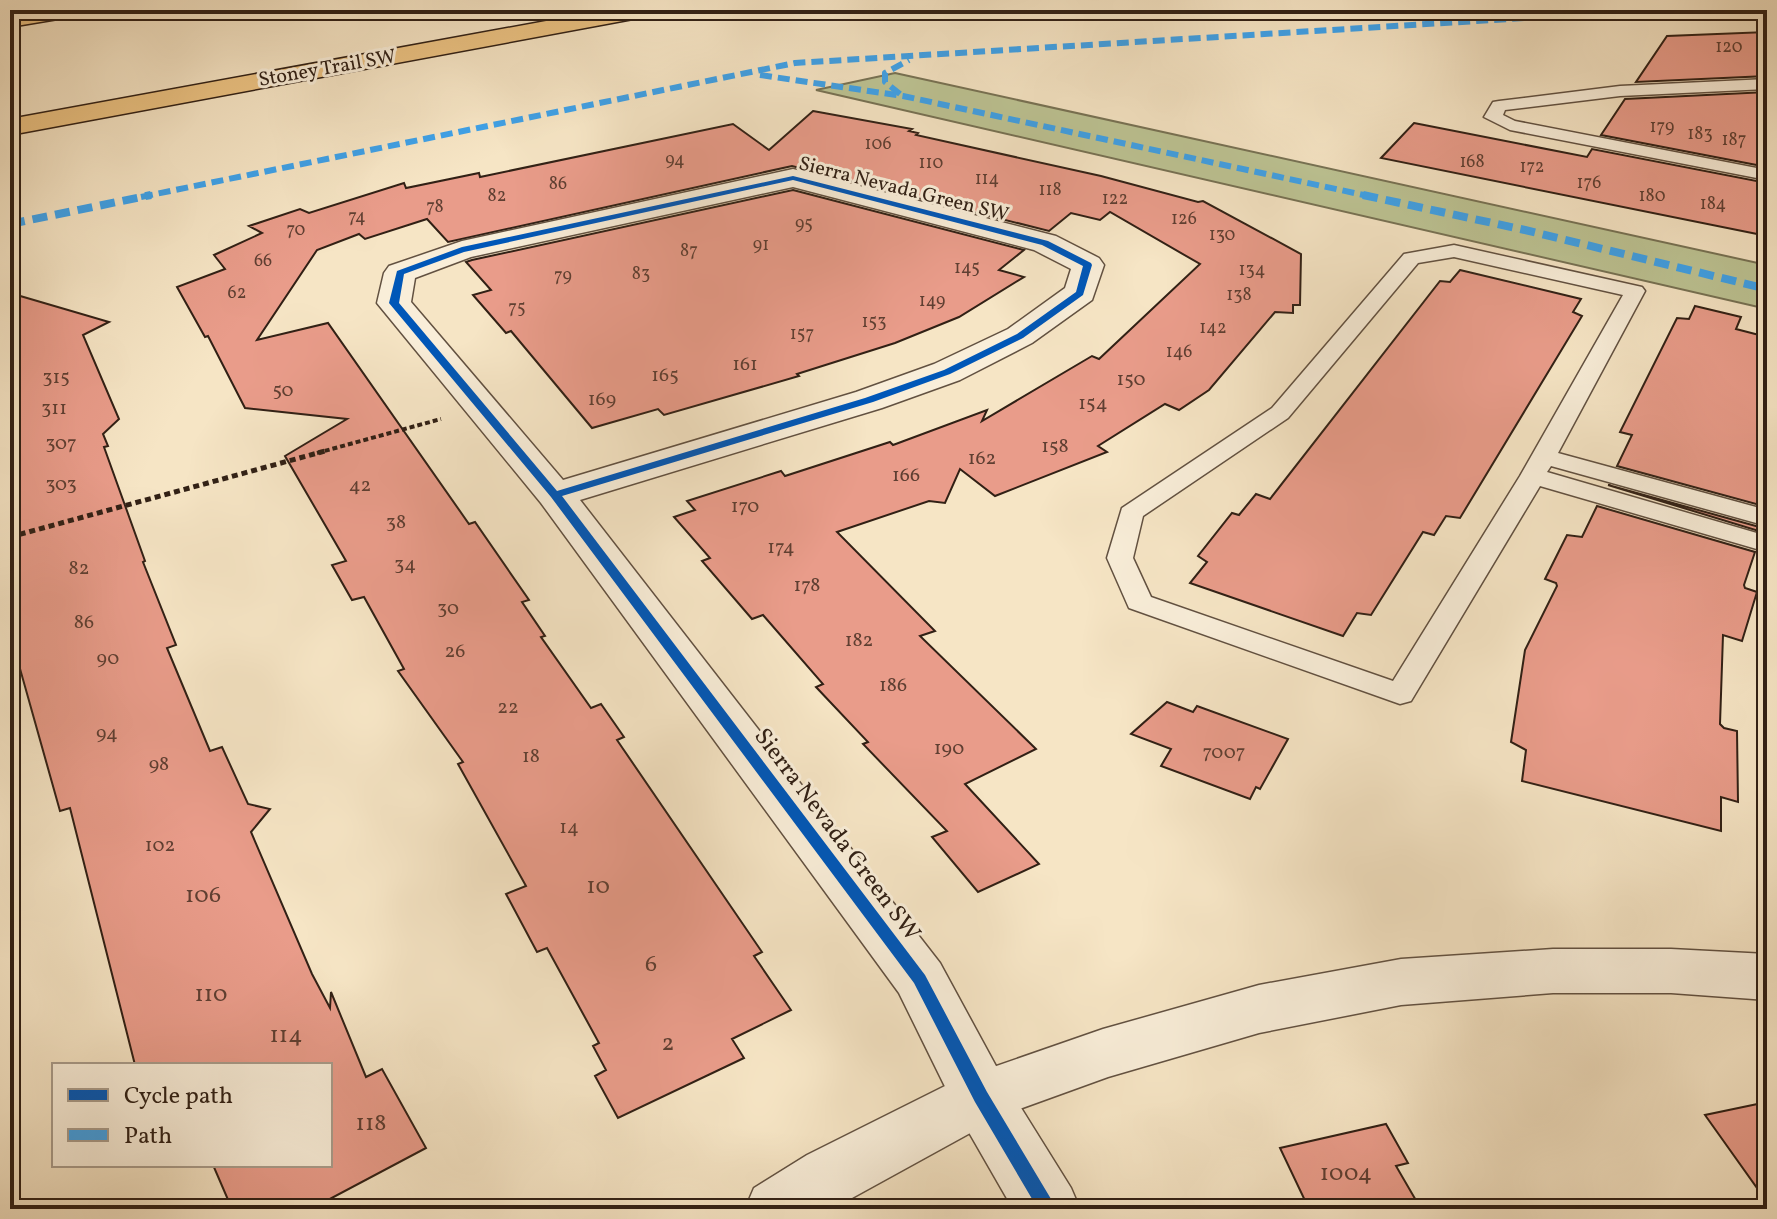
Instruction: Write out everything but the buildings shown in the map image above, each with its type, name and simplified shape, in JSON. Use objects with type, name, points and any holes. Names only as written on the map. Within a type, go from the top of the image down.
[{"type":"highway","points":[[10,20],[70,10]]},
{"type":"highway","name":"Stoney Trail SW","points":[[10,127],[644,10]]},
{"type":"street","name":"Sierra Nevada Green SW","points":[[555,495],[869,400],[947,372],[1020,336],[1080,293],[1088,265],[1045,243],[793,178],[462,250],[400,273],[394,303],[555,495],[920,979],[981,1097],[1048,1209]]},
{"type":"street","points":[[777,1209],[830,1175],[981,1097],[1103,1054],[1259,1009],[1401,982],[1553,971],[1671,971],[1767,977]]},
{"type":"lane","points":[[1767,84],[1556,97],[1499,106],[1493,117],[1524,128],[1767,175]]},
{"type":"lane","points":[[1454,251],[1635,291],[1538,466],[1400,694],[1139,602],[1120,558],[1131,513],[1280,413],[1411,258],[1454,251]]},
{"type":"lane","points":[[1538,466],[1767,518]]},
{"type":"lane","points":[[1538,466],[1767,544]]},
{"type":"path","points":[[10,537],[480,408]]},
{"type":"green space","points":[[895,73],[1767,265],[1767,309],[816,90]]},
{"type":"marked path","points":[[10,224],[795,63],[1655,10]]},
{"type":"marked path","points":[[900,94],[885,82],[885,73],[909,60]]},
{"type":"marked path","points":[[760,75],[903,96],[1525,230],[1767,289]]},
{"type":"cycle path","points":[[555,495],[869,400],[947,372],[1020,336],[1080,293],[1088,265],[1045,243],[793,178],[462,250],[400,273],[394,303],[555,495],[920,979],[981,1097],[1048,1209]]}]
